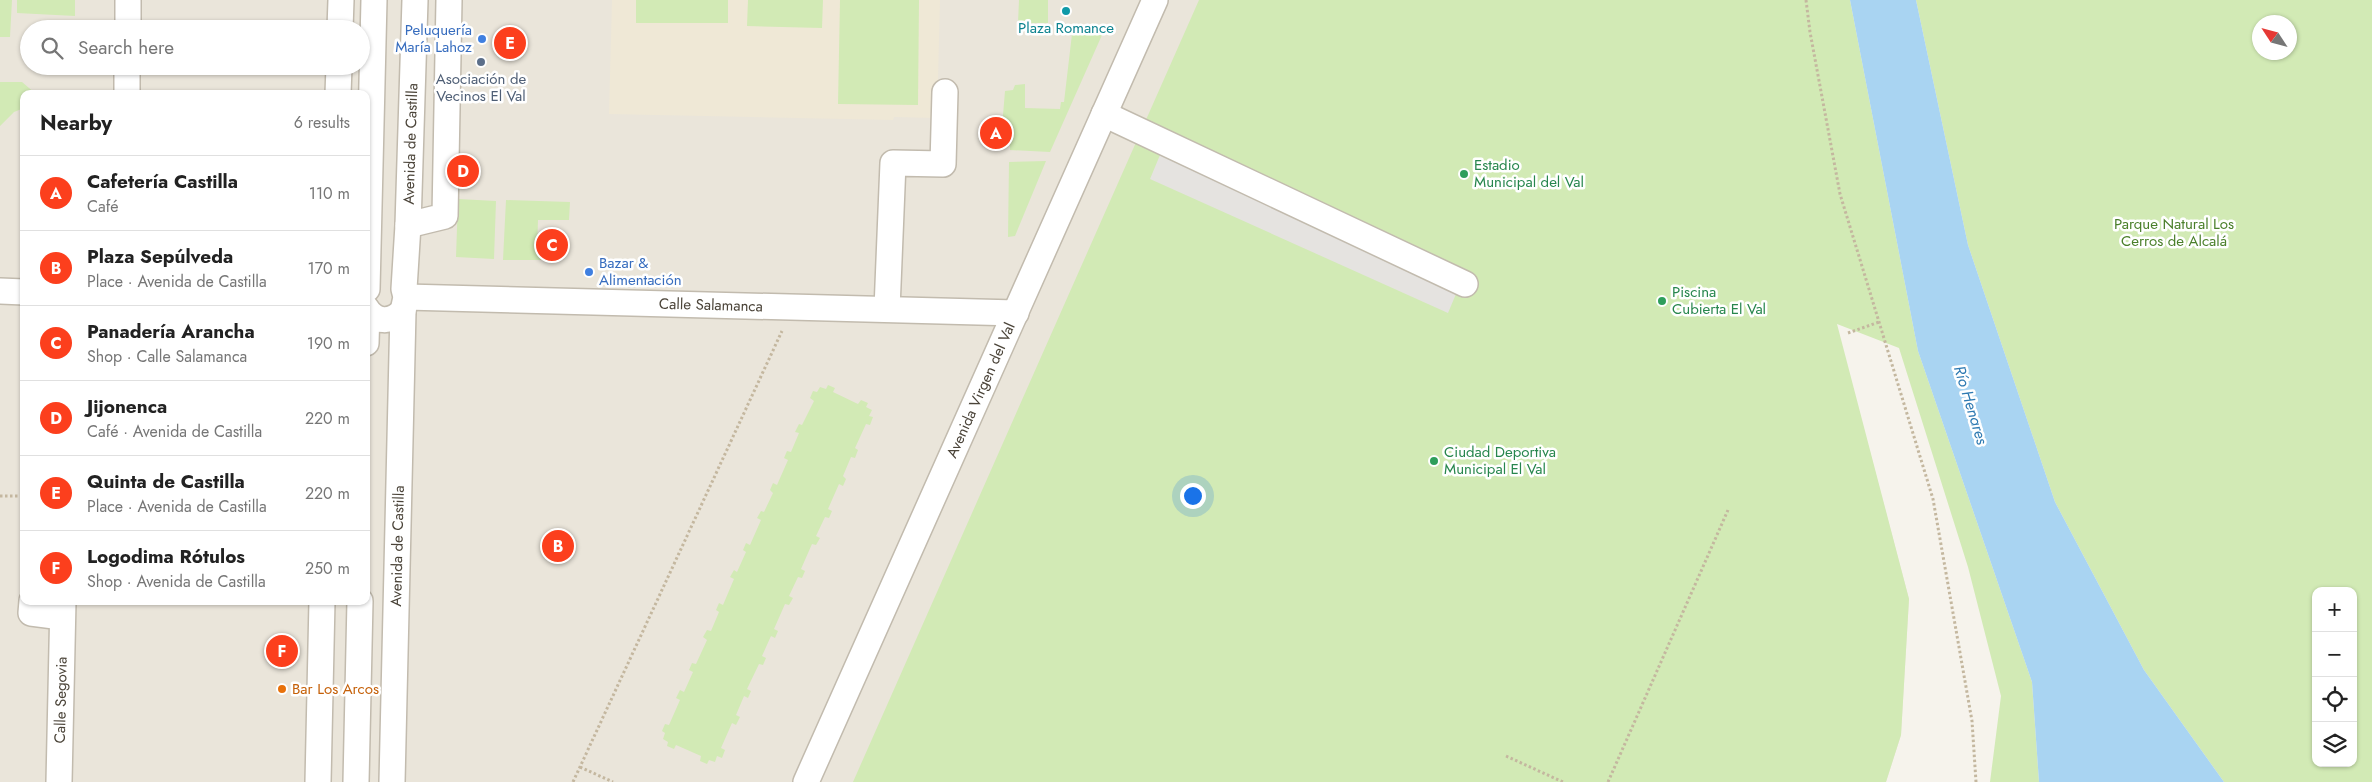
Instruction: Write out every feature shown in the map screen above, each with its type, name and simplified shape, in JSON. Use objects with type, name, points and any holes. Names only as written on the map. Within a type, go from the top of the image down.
[{"type":"street","points":[[340,20],[341,0]]},
{"type":"street","points":[[370,126],[374,0]]},
{"type":"street","name":"Avenida de Castilla","points":[[392,782],[415,0]]},
{"type":"street","points":[[408,225],[445,216],[449,0]]},
{"type":"street","name":"Avenida Virgen del Val","points":[[806,782],[1154,0]]},
{"type":"street","points":[[128,1],[128,20]]},
{"type":"street","points":[[127,75],[127,90]]},
{"type":"street","points":[[338,90],[339,75]]},
{"type":"street","points":[[887,309],[893,163],[943,164],[945,92]]},
{"type":"street","points":[[1104,114],[1465,284]]},
{"type":"street","points":[[370,290],[374,280],[386,277],[397,280],[405,299],[394,318],[382,320],[371,315],[370,312]]},
{"type":"street","points":[[0,291],[20,292]]},
{"type":"street","name":"Calle Salamanca","points":[[405,299],[1016,313]]},
{"type":"street","name":"Calle Segovia","points":[[32,605],[31,613],[63,609],[58,782]]},
{"type":"street","points":[[318,782],[322,605]]},
{"type":"street","points":[[356,782],[360,605]]},
{"type":"path","points":[[1806,0],[1810,32],[1840,194],[1933,499],[1972,721],[1976,782]]},
{"type":"path","points":[[573,782],[778,343],[790,307]]},
{"type":"path","points":[[1848,333],[1879,322]]},
{"type":"path","points":[[0,496],[20,496]]},
{"type":"path","points":[[1608,782],[1728,510]]},
{"type":"path","points":[[1506,756],[1563,782]]},
{"type":"path","points":[[580,767],[613,782]]},
{"type":"shaded area","points":[[0,0],[1766,0],[1836,324],[1909,599],[1901,735],[1886,782],[0,782]]},
{"type":"shaded area","points":[[612,0],[940,0],[937,118],[894,117],[893,120],[609,114]]},
{"type":"shaded area","points":[[1165,143],[1461,282],[1448,313],[1150,179]]},
{"type":"green space","points":[[0,0],[12,0],[10,37],[0,37]]},
{"type":"green space","points":[[17,0],[75,0],[75,16],[17,13]]},
{"type":"green space","points":[[636,0],[728,0],[728,23],[636,23]]},
{"type":"green space","points":[[748,0],[823,0],[822,28],[747,26]]},
{"type":"green space","points":[[840,0],[919,0],[918,105],[838,104]]},
{"type":"green space","points":[[1019,0],[1048,0],[1048,23],[1018,23]]},
{"type":"green space","name":"Ciudad Deportiva Municipal El Val","points":[[1199,0],[1850,0],[1918,351],[2032,682],[2039,782],[1990,782],[2001,696],[1968,567],[1899,348],[1837,324],[1909,599],[1901,735],[1886,782],[853,782]]},
{"type":"green space","name":"Parque Natural Los Cerros de Alcalá","points":[[1916,0],[2372,0],[2372,782],[2224,782],[2144,670],[2055,502],[1968,245]]},
{"type":"green space","points":[[1072,34],[1102,35],[1050,152],[1010,150],[1010,127],[1002,127],[1005,91],[1013,90],[1015,85],[1025,84],[1025,108],[1060,109],[1061,102],[1064,102]]},
{"type":"green space","points":[[0,82],[22,82],[31,90],[20,90],[20,110],[14,112],[0,126]]},
{"type":"green space","points":[[1046,161],[1015,236],[1008,237],[1009,162]]},
{"type":"green space","points":[[458,199],[496,201],[494,259],[456,257]]},
{"type":"green space","points":[[506,200],[570,202],[569,220],[538,220],[537,251],[548,252],[548,260],[503,260]]},
{"type":"green space","points":[[828,385],[835,388],[833,392],[858,404],[861,400],[868,403],[866,407],[872,410],[869,416],[873,417],[870,425],[866,424],[855,448],[858,450],[855,458],[851,457],[843,476],[846,479],[843,486],[839,484],[828,509],[832,511],[829,518],[825,517],[816,536],[820,538],[816,545],[812,544],[801,569],[805,571],[802,578],[798,577],[789,596],[793,598],[789,605],[785,604],[774,629],[778,631],[775,638],[771,636],[762,656],[766,658],[763,665],[759,664],[747,689],[751,691],[748,698],[744,696],[736,715],[740,717],[736,725],[732,723],[721,748],[725,750],[722,758],[717,756],[715,762],[709,760],[707,764],[700,761],[701,756],[676,745],[674,749],[667,746],[668,742],[663,739],[665,733],[662,731],[665,724],[669,725],[680,700],[676,698],[680,690],[684,692],[693,672],[689,670],[692,663],[696,664],[707,640],[703,637],[707,630],[711,631],[719,612],[716,610],[719,603],[723,605],[734,579],[730,577],[734,570],[737,572],[746,552],[743,550],[746,543],[750,545],[761,520],[757,518],[761,511],[764,512],[773,493],[770,490],[773,483],[777,485],[788,460],[784,458],[787,451],[791,452],[799,433],[795,432],[799,424],[802,425],[814,401],[810,398],[813,391],[817,392],[820,387],[826,389]]},
{"type":"water","name":"Río Henares","points":[[1850,0],[1916,0],[1968,245],[2055,502],[2144,670],[2224,782],[2039,782],[2032,682],[1918,351]]},
{"type":"place","name":"Plaza Romance","points":[[1066,11]]},
{"type":"place","name":"Peluquería María Lahoz","points":[[482,39]]},
{"type":"place","name":"Quinta de Castilla","points":[[510,43]]},
{"type":"place","name":"Asociación de Vecinos El Val","points":[[481,62]]},
{"type":"place","name":"Cafetería Castilla","points":[[996,133]]},
{"type":"place","name":"Jijonenca","points":[[463,171]]},
{"type":"place","name":"Estadio Municipal del Val","points":[[1464,174]]},
{"type":"place","name":"Panadería Arancha","points":[[552,245]]},
{"type":"place","name":"Bazar & Alimentación","points":[[589,272]]},
{"type":"place","name":"Piscina Cubierta El Val","points":[[1662,301]]},
{"type":"place","name":"Ciudad Deportiva Municipal El Val","points":[[1434,461]]},
{"type":"place","name":"Plaza Sepúlveda","points":[[558,546]]},
{"type":"place","name":"Logodima Rótulos","points":[[282,651]]},
{"type":"place","name":"Bar Los Arcos","points":[[282,689]]}]
